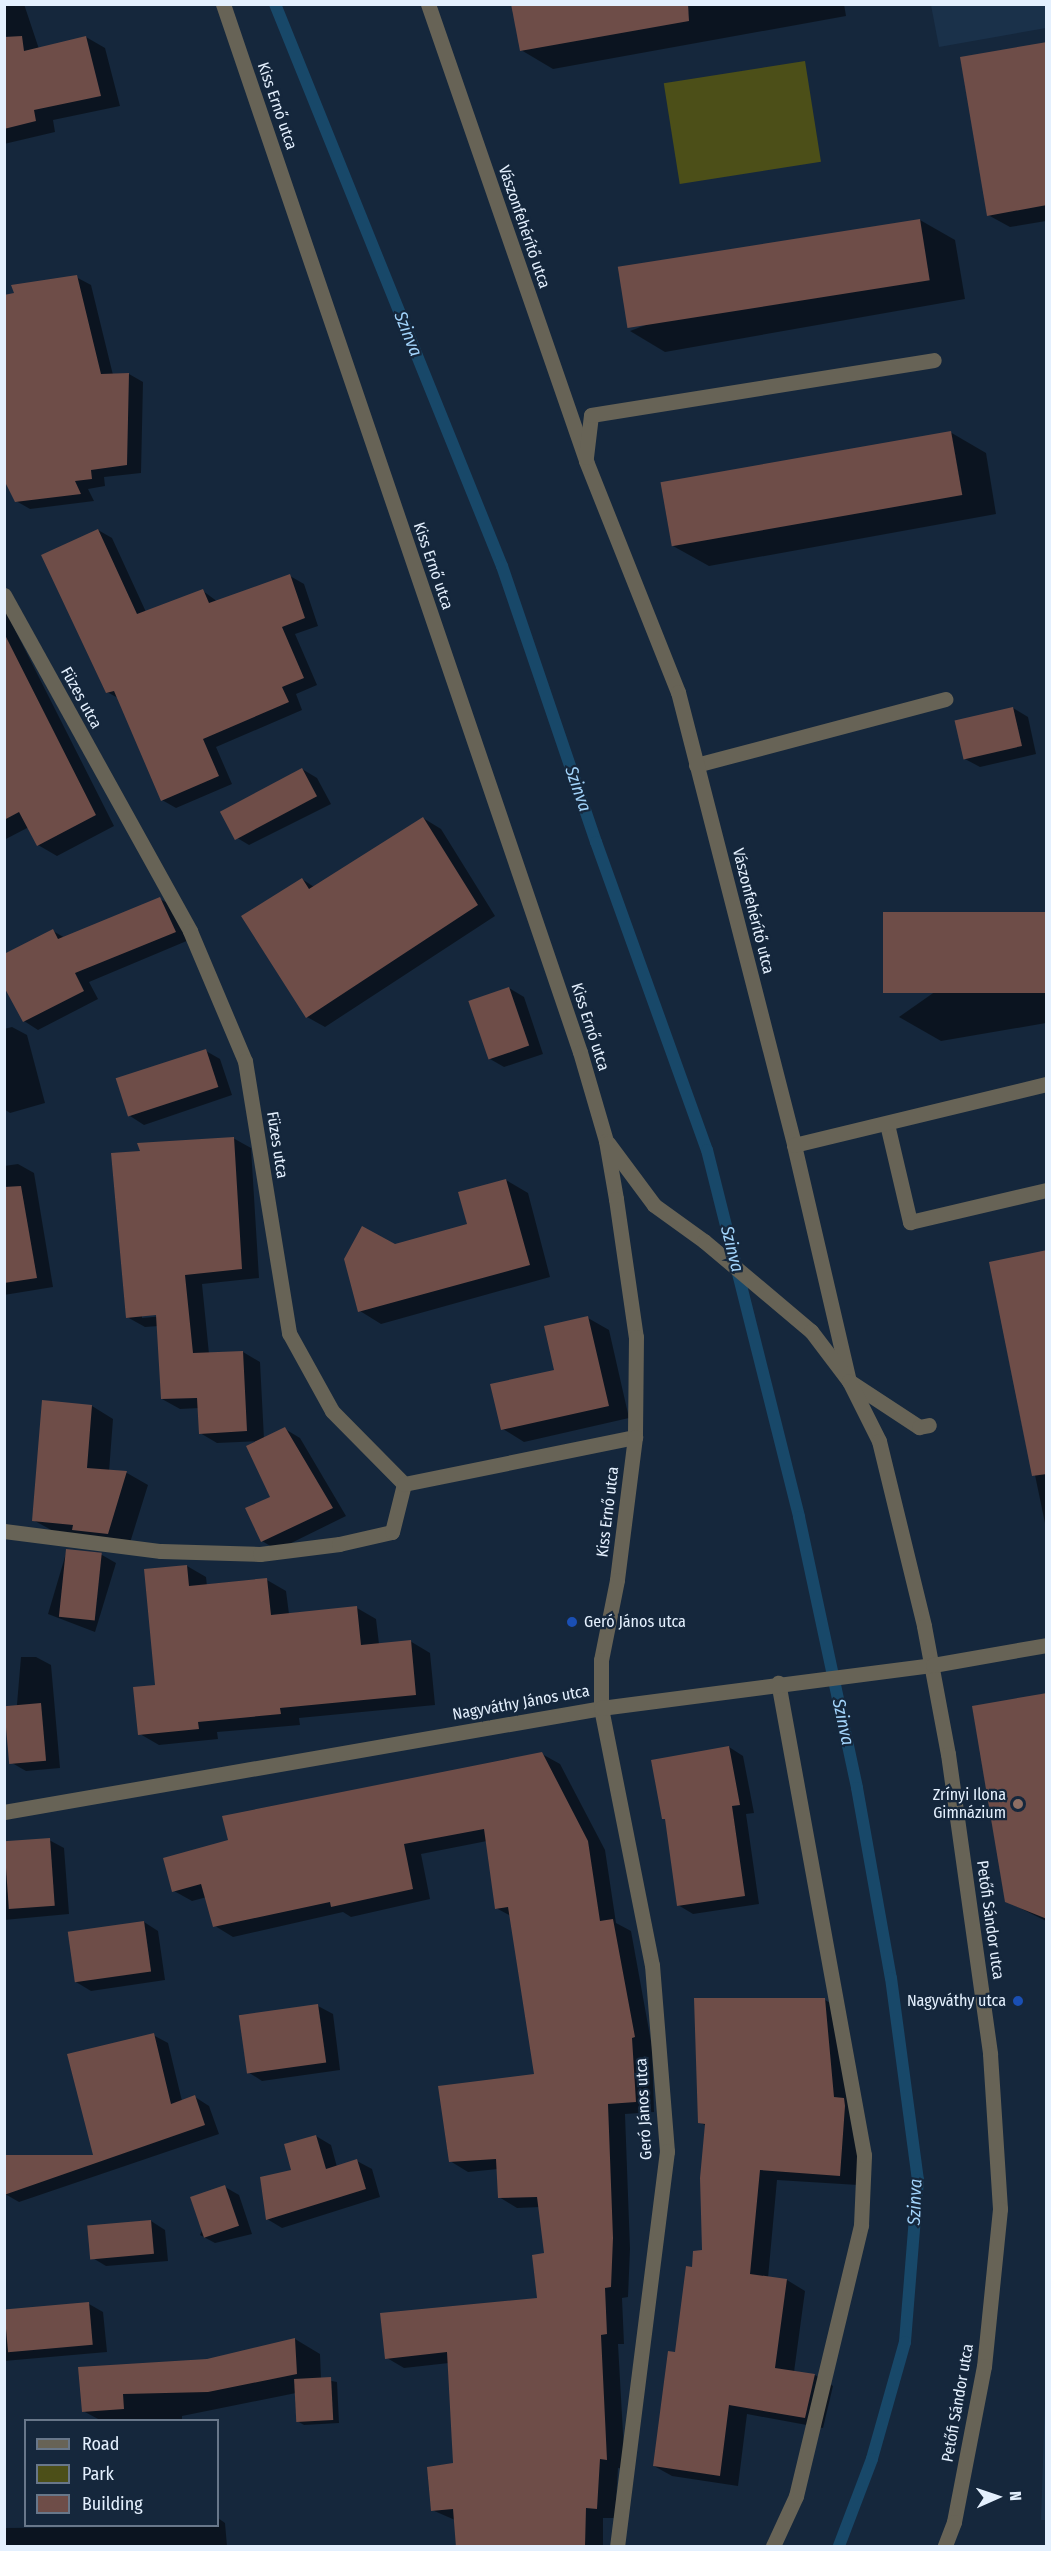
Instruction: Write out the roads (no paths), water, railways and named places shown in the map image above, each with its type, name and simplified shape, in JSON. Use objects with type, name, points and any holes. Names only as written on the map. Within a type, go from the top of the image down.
[{"type":"street","name":"Kiss Ernő utca","points":[[223,4],[576,1040],[606,1141],[636,1337],[634,1437],[617,1580],[601,1660],[600,1708]]},
{"type":"street","name":"Vászonfehérítő utca","points":[[428,4],[586,461],[678,692],[794,1144],[849,1381]]},
{"type":"street","name":"Vászonfehérítő utca","points":[[586,461],[591,415],[934,360]]},
{"type":"street","name":"Füzes utca","points":[[4,595],[190,931],[245,1061],[289,1333],[332,1411],[404,1484]]},
{"type":"street","points":[[696,765],[945,699]]},
{"type":"street","points":[[794,1144],[887,1124],[1047,1084]]},
{"type":"street","points":[[887,1124],[910,1222],[1047,1190]]},
{"type":"street","name":"Kiss Ernő utca","points":[[606,1141],[654,1205],[704,1241],[811,1331],[849,1381]]},
{"type":"street","points":[[849,1381],[919,1427],[929,1425]]},
{"type":"street","name":"Petőfi Sándor utca","points":[[849,1381],[879,1441],[933,1665],[990,2054],[1000,2210],[984,2367],[954,2522],[945,2547]]},
{"type":"street","points":[[4,1531],[161,1551],[260,1554],[339,1544],[392,1532],[404,1484],[634,1437]]},
{"type":"street","name":"Nagyváthy János utca","points":[[4,1812],[600,1708],[888,1668],[933,1665],[1047,1645]]},
{"type":"street","points":[[773,2547],[796,2496],[861,2225],[864,2155],[778,1683]]},
{"type":"street","name":"Geró János utca","points":[[600,1708],[652,1965],[667,2151],[617,2547]]},
{"type":"waterway","name":"Szinva","points":[[275,4],[502,566],[596,842],[707,1150],[799,1517],[857,1788],[891,1978],[918,2180],[905,2342],[872,2459],[839,2546]]},
{"type":"place","name":"Geró János utca","points":[[572,1622]]},
{"type":"place","name":"Zrínyi Ilona Gimnázium","points":[[1018,1804]]},
{"type":"place","name":"Nagyváthy utca","points":[[1018,2001]]}]
